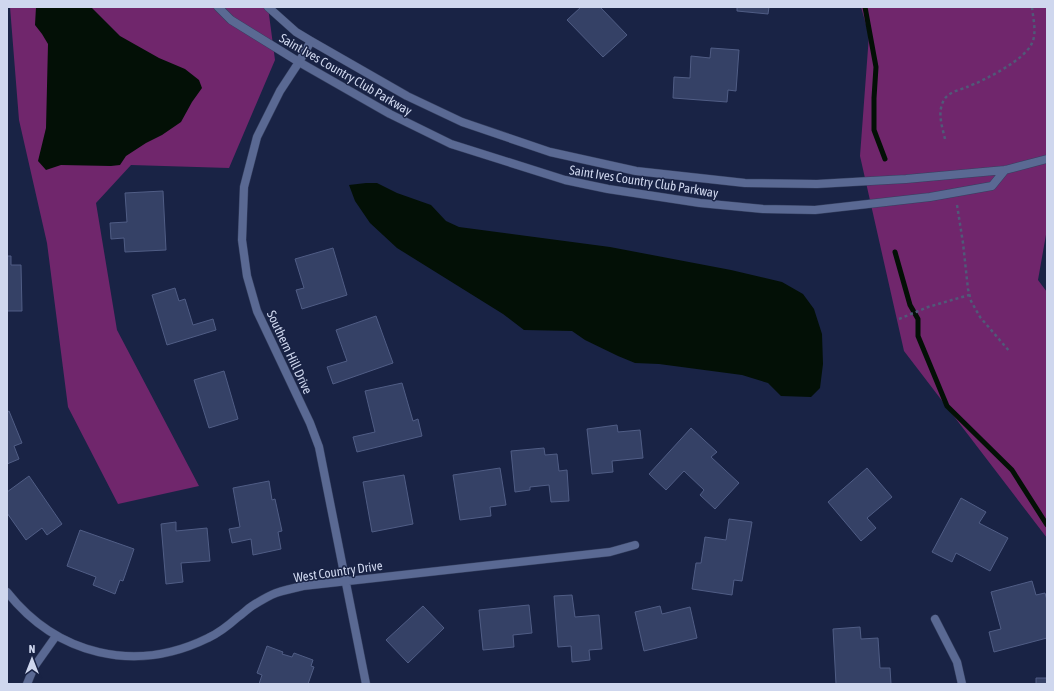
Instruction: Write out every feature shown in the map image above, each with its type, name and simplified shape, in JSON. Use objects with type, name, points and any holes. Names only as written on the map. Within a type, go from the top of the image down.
[{"type":"street","name":"Saint Ives Country Club Parkway","points":[[218,7],[231,20],[299,62],[390,114],[451,144],[565,180],[608,189],[700,203],[763,209],[815,210],[930,197],[992,186],[1005,170]]},
{"type":"street","name":"Saint Ives Country Club Parkway","points":[[268,7],[296,32],[407,96],[462,122],[550,152],[636,171],[745,183],[817,184],[906,179],[1005,170],[1047,159]]},
{"type":"street","name":"Southern Hill Drive","points":[[311,40],[280,91],[257,137],[244,187],[242,240],[247,276],[257,311],[310,422],[319,447],[366,684]]},
{"type":"street","name":"West Country Drive","points":[[7,592],[32,619],[56,636],[82,648],[108,654],[136,656],[163,654],[187,648],[228,626],[251,606],[276,593],[303,586],[610,552],[635,546]]},
{"type":"street","points":[[935,618],[957,662],[962,684]]},
{"type":"street","points":[[27,684],[34,667],[56,636]]},
{"type":"path","points":[[945,139],[940,114],[944,100],[947,96],[954,92],[991,76],[1014,62],[1027,51],[1033,42],[1034,32],[1032,7]]},
{"type":"path","points":[[956,202],[971,301],[980,317],[1010,352]]},
{"type":"path","points":[[899,319],[925,308],[969,295]]},
{"type":"shaded area","points":[[10,7],[268,7],[275,60],[229,168],[131,165],[96,203],[117,330],[199,486],[118,504],[68,407],[47,243],[19,120]]},
{"type":"shaded area","points":[[36,7],[91,7],[120,36],[159,58],[185,69],[199,80],[202,88],[181,122],[126,156],[120,165],[61,165],[46,170],[38,161],[46,128],[48,44],[35,25]]},
{"type":"shaded area","points":[[861,7],[1047,7],[1047,229],[1038,280],[1047,292],[1047,538],[904,351],[860,156],[869,35]]},
{"type":"shaded area","points":[[377,183],[397,193],[431,205],[446,221],[459,227],[610,247],[731,270],[782,282],[803,294],[814,309],[822,334],[823,364],[820,388],[811,397],[781,396],[768,383],[742,375],[659,364],[635,363],[585,340],[572,331],[524,330],[503,314],[397,248],[370,223],[355,201],[349,185]]},
{"type":"building","points":[[581,7],[600,7],[627,35],[603,57],[567,20]]},
{"type":"building","points":[[737,7],[769,7],[768,14],[737,11]]},
{"type":"building","points":[[711,48],[739,50],[736,91],[728,90],[727,102],[673,98],[674,77],[690,78],[691,56],[710,58]]},
{"type":"building","points":[[163,191],[166,250],[125,252],[124,238],[111,239],[110,223],[127,222],[125,193]]},
{"type":"building","points":[[333,248],[347,295],[302,309],[296,290],[304,288],[295,259]]},
{"type":"building","points":[[7,256],[11,256],[11,265],[21,265],[22,311],[7,311]]},
{"type":"building","points":[[175,288],[179,301],[185,299],[193,325],[213,319],[216,330],[167,345],[152,295]]},
{"type":"building","points":[[376,316],[393,363],[333,384],[327,367],[347,361],[336,330]]},
{"type":"building","points":[[224,371],[238,419],[209,428],[194,380]]},
{"type":"building","points":[[402,383],[413,421],[418,419],[422,436],[357,452],[353,437],[375,432],[365,391]]},
{"type":"building","points":[[9,411],[22,443],[14,446],[19,459],[7,464],[7,412]]},
{"type":"building","points":[[617,425],[618,432],[640,430],[643,458],[612,461],[613,472],[592,474],[587,429]]},
{"type":"building","points":[[691,428],[717,452],[711,457],[739,483],[715,509],[700,495],[704,490],[684,471],[666,490],[649,474]]},
{"type":"building","points":[[544,448],[545,455],[557,454],[559,471],[567,470],[569,501],[551,502],[549,485],[530,487],[530,490],[515,492],[511,451]]},
{"type":"building","points":[[500,468],[506,505],[490,507],[491,516],[460,520],[453,475]]},
{"type":"building","points":[[867,468],[892,497],[867,518],[876,528],[861,541],[828,502]]},
{"type":"building","points":[[404,475],[413,524],[372,532],[363,482]]},
{"type":"building","points":[[29,476],[62,524],[47,535],[42,528],[26,540],[7,513],[7,492]]},
{"type":"building","points":[[269,481],[272,500],[275,499],[282,531],[278,532],[281,549],[253,555],[251,539],[232,543],[229,529],[240,527],[233,488]]},
{"type":"building","points":[[961,498],[986,512],[979,523],[1008,538],[990,571],[956,553],[952,562],[932,552]]},
{"type":"building","points":[[729,519],[752,522],[742,581],[734,580],[732,595],[692,589],[696,563],[701,563],[705,537],[726,540]]},
{"type":"building","points":[[176,522],[176,531],[207,528],[210,561],[181,563],[183,582],[166,584],[161,524]]},
{"type":"building","points":[[80,530],[134,549],[123,581],[120,580],[115,594],[93,585],[96,577],[67,566]]},
{"type":"building","points":[[1032,581],[1036,595],[1045,593],[1047,600],[1047,638],[994,652],[989,632],[1001,629],[991,592]]},
{"type":"building","points":[[572,595],[575,617],[599,615],[602,649],[589,650],[590,660],[572,662],[571,646],[558,647],[554,596]]},
{"type":"building","points":[[529,605],[532,633],[513,635],[514,647],[483,650],[479,610]]},
{"type":"building","points":[[423,606],[444,628],[408,663],[386,640]]},
{"type":"building","points":[[660,606],[662,614],[690,607],[697,638],[644,651],[635,612]]},
{"type":"building","points":[[860,627],[861,639],[878,638],[880,668],[890,668],[891,684],[836,684],[833,629]]},
{"type":"building","points":[[267,646],[283,652],[282,654],[292,657],[294,653],[313,660],[311,666],[314,667],[308,684],[259,684],[262,675],[257,673]]},
{"type":"building","points":[[1036,678],[1047,678],[1047,684],[1036,684]]},
{"type":"waterway","points":[[865,7],[876,67],[874,130],[885,159]]},
{"type":"waterway","points":[[895,252],[910,305],[918,319],[918,336],[947,406],[1012,470],[1047,525]]}]
